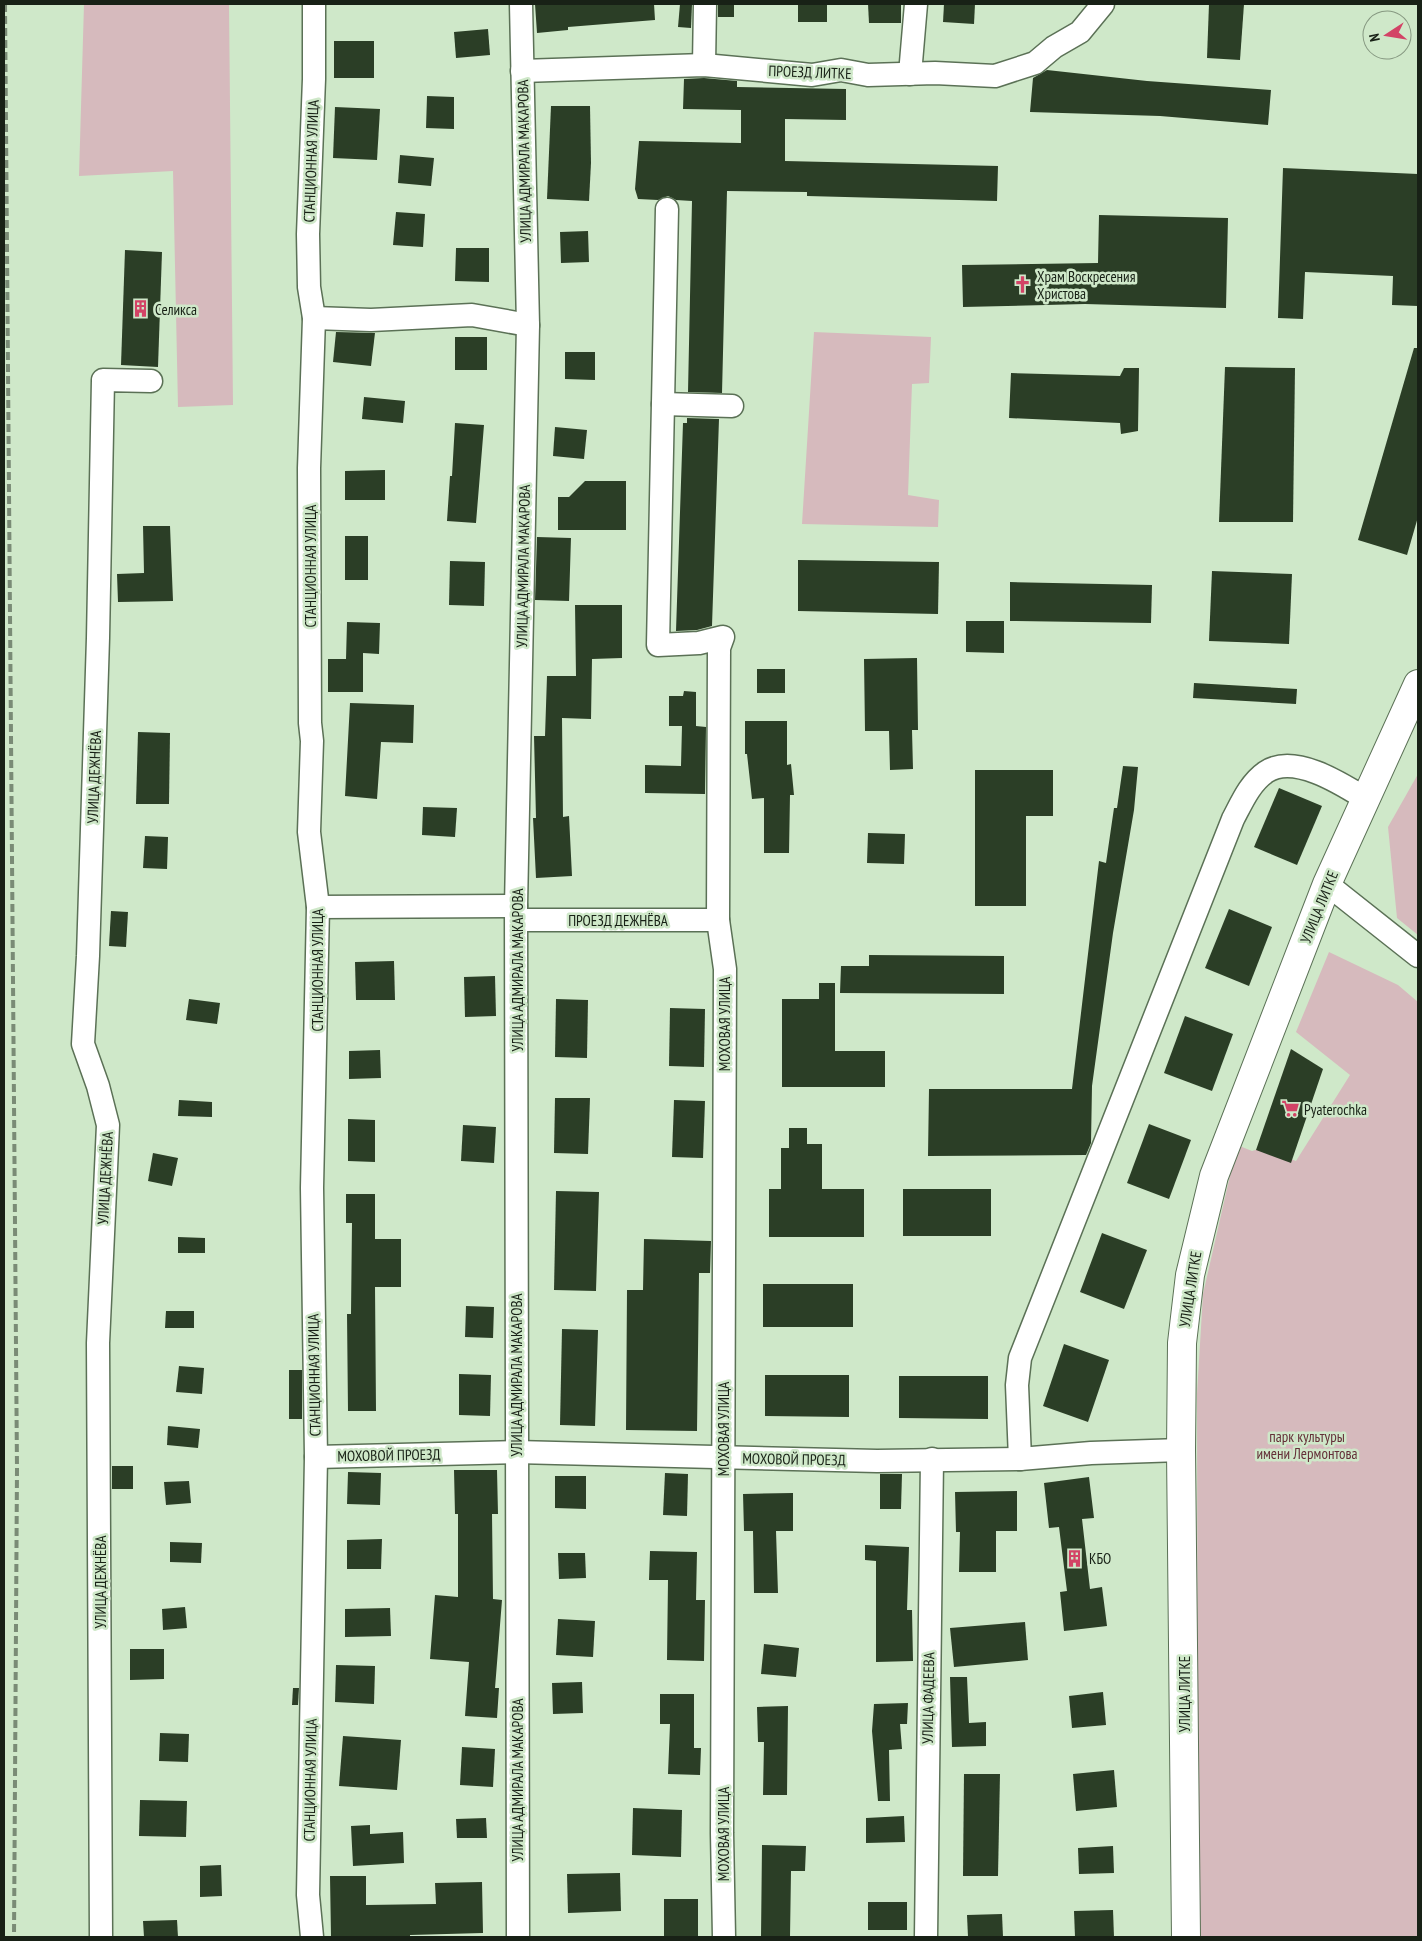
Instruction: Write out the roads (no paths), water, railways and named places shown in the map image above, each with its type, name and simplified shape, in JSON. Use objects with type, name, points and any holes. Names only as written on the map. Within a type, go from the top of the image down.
[{"type":"main road","name":"УЛИЦА ЛИТКЕ","points":[[1186,1937],[1181,1450],[1182,1343],[1190,1275],[1214,1176],[1327,884],[1418,684]]},
{"type":"street","name":"СТАНЦИОННАЯ УЛИЦА","points":[[312,1937],[308,1895],[316,1457],[312,1188],[318,907],[309,832],[312,742],[310,714],[309,468],[314,318],[309,287],[308,234],[314,79],[314,4]]},
{"type":"street","name":"УЛИЦА АДМИРАЛА МАКАРОВА","points":[[518,1937],[516,1452],[517,913],[528,325],[521,4]]},
{"type":"street","points":[[704,65],[705,4]]},
{"type":"street","points":[[910,74],[916,4]]},
{"type":"street","name":"ПРОЕЗД ЛИТКЕ","points":[[522,72],[704,65],[812,75],[841,70],[868,75],[995,76],[1035,63],[1054,46],[1080,32],[1103,4]]},
{"type":"street","points":[[667,210],[663,404],[732,406]]},
{"type":"street","points":[[314,318],[371,320],[472,315],[528,325]]},
{"type":"street","name":"УЛИЦА ДЕЖНЁВА","points":[[101,1937],[98,1343],[108,1124],[98,1086],[83,1044],[88,956],[98,638],[102,380],[151,381]]},
{"type":"street","name":"МОХОВАЯ УЛИЦА","points":[[663,404],[658,644],[699,643],[723,637],[719,648],[718,920],[724,969],[722,1833],[724,1937]]},
{"type":"street","points":[[1020,1459],[1017,1385],[1020,1358],[1233,819],[1250,787],[1267,771],[1294,765],[1344,785],[1366,799]]},
{"type":"street","points":[[1327,884],[1418,956]]},
{"type":"street","name":"ПРОЕЗД ДЕЖНЁВА","points":[[318,907],[718,920]]},
{"type":"street","name":"МОХОВОЙ ПРОЕЗД","points":[[316,1457],[516,1452],[877,1461],[1020,1459],[1090,1453],[1181,1450]]},
{"type":"street","name":"УЛИЦА ФАДЕЕВА","points":[[926,1937],[932,1459]]},
{"type":"railway","points":[[5,4],[17,1469],[14,1937]]},
{"type":"place","name":"Храм Воскресения Христова","points":[[1023,285]]},
{"type":"place","name":"Селикса","points":[[141,309]]},
{"type":"place","name":"Pyaterochka","points":[[1290,1109]]},
{"type":"place","name":"КБО","points":[[1075,1558]]},
{"type":"park label","name":"парк культуры имени Лермонтова","points":[[1307,1444]]}]
